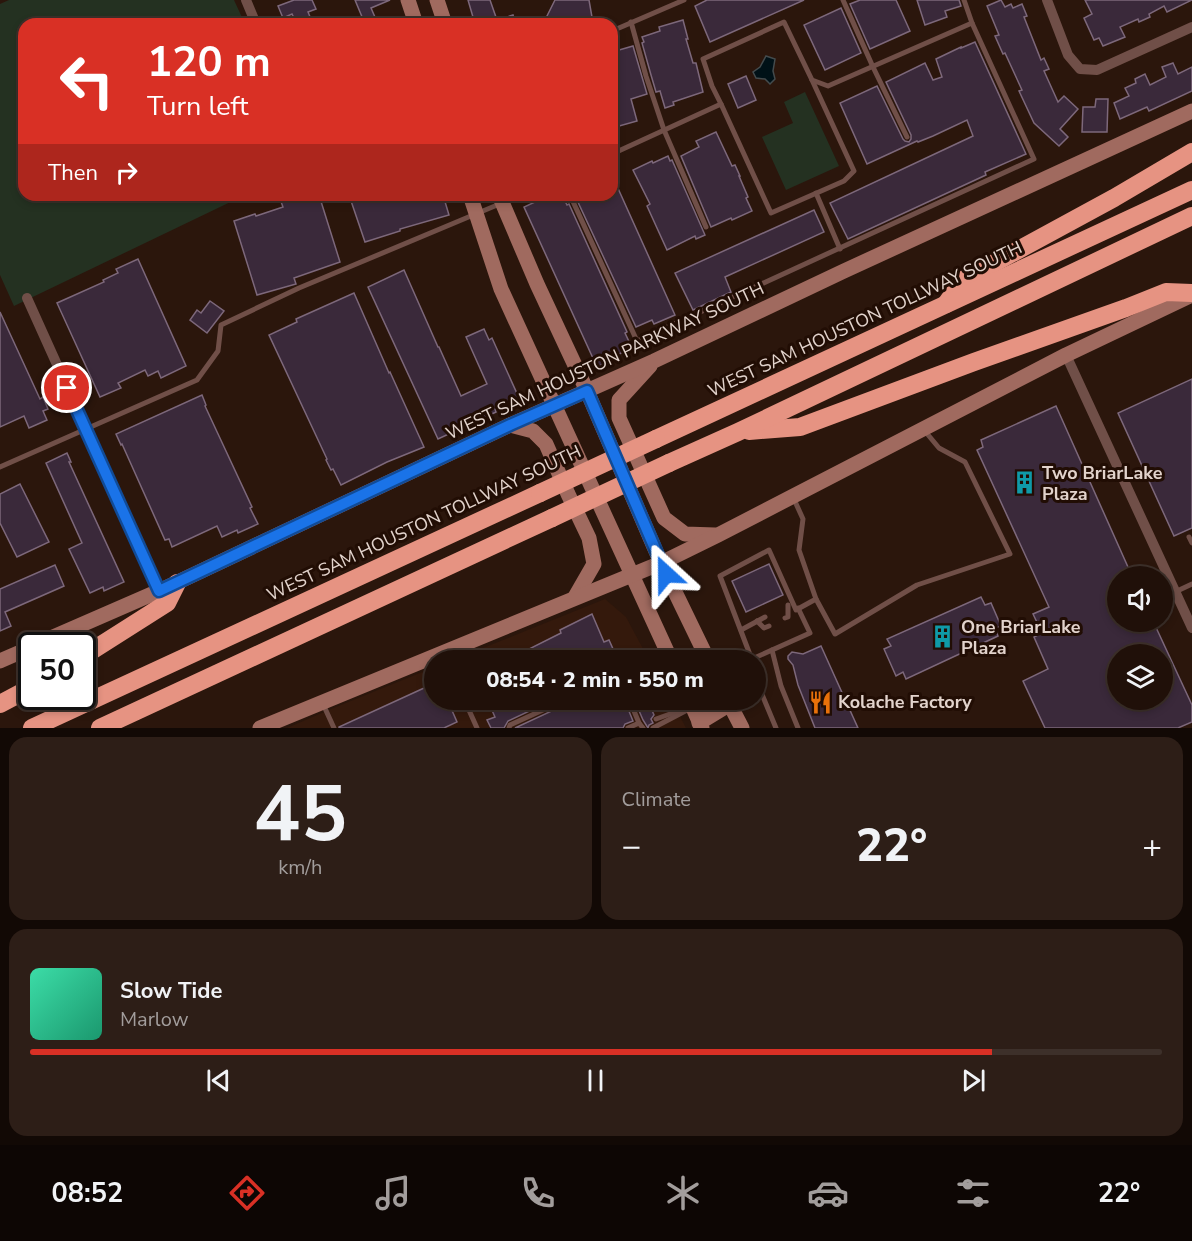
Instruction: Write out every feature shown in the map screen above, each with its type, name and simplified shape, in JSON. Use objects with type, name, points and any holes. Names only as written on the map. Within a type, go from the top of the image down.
[{"type":"highway","points":[[945,305],[963,280],[1114,198],[1192,152]]},
{"type":"highway","name":"WEST SAM HOUSTON TOLLWAY SOUTH","points":[[32,728],[1192,190]]},
{"type":"highway","points":[[100,728],[738,432],[1192,216]]},
{"type":"highway","points":[[738,432],[800,427],[1166,292],[1192,294]]},
{"type":"highway","points":[[96,648],[167,603],[177,583]]},
{"type":"highway","points":[[0,704],[18,694]]},
{"type":"main road","points":[[410,0],[414,18]]},
{"type":"main road","points":[[437,0],[443,18]]},
{"type":"main road","name":"WEST SAM HOUSTON PARKWAY SOUTH","points":[[65,632],[177,583],[510,425],[654,361],[1192,111]]},
{"type":"main road","points":[[472,201],[501,289],[666,650]]},
{"type":"main road","points":[[501,201],[661,562],[703,650]]},
{"type":"main road","points":[[457,650],[575,597],[632,576],[718,535],[1066,355],[1192,294]]},
{"type":"main road","points":[[654,361],[618,400],[619,418],[664,518],[685,534],[718,535]]},
{"type":"main road","points":[[510,425],[532,431],[546,444],[589,538],[594,564],[575,597]]},
{"type":"main road","name":"WEST SAM HOUSTON PARKWAY SOUTH","points":[[0,661],[18,653]]},
{"type":"main road","points":[[260,728],[424,664]]},
{"type":"main road","points":[[690,710],[698,726],[720,710]]},
{"type":"main road","points":[[735,710],[742,728]]},
{"type":"street","points":[[246,0],[254,18]]},
{"type":"street","points":[[1047,0],[1068,55],[1080,69],[1096,70],[1192,27]]},
{"type":"street","points":[[27,298],[159,591]]},
{"type":"street","points":[[1066,355],[1192,628]]},
{"type":"lane","points":[[618,28],[684,0]]},
{"type":"lane","points":[[843,0],[907,137]]},
{"type":"lane","points":[[573,201],[637,342],[1034,159],[972,23],[964,0]]},
{"type":"lane","points":[[631,22],[664,130],[706,227]]},
{"type":"lane","points":[[784,22],[812,80],[854,171],[844,181],[771,213],[712,86],[704,59],[784,22]]},
{"type":"lane","points":[[812,80],[828,86],[972,23]]},
{"type":"lane","points":[[618,151],[721,104]]},
{"type":"lane","points":[[816,194],[840,249]]},
{"type":"lane","points":[[0,467],[197,380],[218,351],[221,325],[299,288],[476,213],[497,201]]},
{"type":"lane","points":[[792,496],[803,519],[799,549],[816,599],[835,634],[917,585],[1010,554],[965,462],[939,448],[923,429]]},
{"type":"lane","points":[[749,650],[720,576],[769,550],[790,604],[796,610],[816,599]]},
{"type":"lane","points":[[1175,592],[1192,584]]},
{"type":"lane","points":[[781,608],[790,604]]},
{"type":"lane","points":[[785,618],[788,617],[790,604]]},
{"type":"lane","points":[[766,653],[810,633],[798,608]]},
{"type":"lane","points":[[741,630],[765,617]]},
{"type":"lane","points":[[757,621],[764,628],[769,626]]},
{"type":"lane","points":[[772,650],[781,686],[798,728]]},
{"type":"lane","points":[[322,702],[333,728]]},
{"type":"lane","points":[[766,709],[776,728]]},
{"type":"lane","points":[[469,710],[477,728]]},
{"type":"lane","points":[[509,728],[510,725],[543,710]]},
{"type":"lane","points":[[628,728],[641,725],[634,710]]},
{"type":"lane","points":[[656,719],[680,710]]},
{"type":"lane","points":[[653,728],[683,710]]},
{"type":"shaded area","points":[[766,56],[775,59],[773,71],[775,79],[770,84],[765,79],[756,78],[753,72],[760,67]]},
{"type":"shaded area","points":[[605,599],[626,617],[644,650],[478,650]]},
{"type":"shaded area","points":[[424,671],[424,710],[677,710],[686,728],[287,728]]},
{"type":"green space","points":[[9,0],[234,0],[242,18],[18,18],[18,201],[233,201],[14,306],[0,275],[0,4]]},
{"type":"green space","points":[[805,92],[839,166],[786,190],[762,137],[793,123],[784,102]]},
{"type":"building","points":[[294,0],[312,0],[316,9],[308,12],[310,18],[294,18],[292,14],[283,18],[278,6]]},
{"type":"building","points":[[355,0],[390,0],[371,8],[375,18],[362,18]]},
{"type":"building","points":[[468,0],[490,0],[496,18],[473,18]]},
{"type":"building","points":[[555,0],[589,0],[592,17],[546,18]]},
{"type":"building","points":[[707,0],[804,0],[710,42],[695,6]]},
{"type":"building","points":[[860,0],[896,0],[910,31],[870,49],[850,4]]},
{"type":"building","points":[[917,0],[959,0],[961,6],[945,11],[947,17],[925,25]]},
{"type":"building","points":[[1001,0],[1005,7],[1011,4],[1013,8],[1022,4],[1027,16],[1024,17],[1041,60],[1044,58],[1049,69],[1044,71],[1058,102],[1064,96],[1078,109],[1060,129],[1068,137],[1059,146],[1034,123],[1019,91],[1022,90],[995,36],[999,35],[987,6]]},
{"type":"building","points":[[1085,0],[1192,0],[1167,12],[1164,6],[1149,14],[1150,17],[1139,22],[1138,19],[1120,27],[1125,37],[1103,46],[1099,38],[1094,40],[1084,18],[1092,14]]},
{"type":"building","points":[[841,8],[861,53],[825,70],[804,25]]},
{"type":"building","points":[[683,20],[688,39],[686,39],[693,63],[696,63],[703,92],[673,102],[674,105],[665,108],[660,91],[656,92],[642,37],[660,31],[659,27]]},
{"type":"building","points":[[975,42],[1026,154],[848,239],[830,203],[973,136],[967,120],[867,164],[840,103],[877,86],[903,139],[909,142],[911,135],[886,82],[925,63],[933,80],[942,77],[936,59]]},
{"type":"building","points":[[633,46],[647,94],[631,99],[637,121],[618,126],[618,50]]},
{"type":"building","points":[[1173,63],[1178,74],[1192,67],[1192,91],[1149,111],[1147,107],[1120,119],[1114,103],[1129,96],[1125,88],[1136,83],[1135,79],[1145,74],[1150,85],[1166,77],[1162,67]]},
{"type":"building","points":[[746,76],[756,100],[738,108],[728,84]]},
{"type":"building","points":[[1096,99],[1108,99],[1107,132],[1082,132],[1083,107],[1095,107]]},
{"type":"building","points":[[716,132],[732,166],[735,165],[752,211],[711,227],[681,156],[699,147],[696,141]]},
{"type":"building","points":[[668,156],[670,161],[672,160],[705,235],[696,239],[695,236],[667,250],[647,206],[650,204],[633,170]]},
{"type":"building","points":[[618,188],[675,315],[654,324],[652,320],[636,327],[577,201],[618,201]]},
{"type":"building","points":[[281,201],[321,201],[340,262],[294,278],[296,284],[257,295],[234,221],[283,207]]},
{"type":"building","points":[[351,201],[445,201],[449,215],[365,242]]},
{"type":"building","points":[[537,201],[565,201],[567,205],[569,204],[627,332],[625,333],[632,348],[597,367],[524,207]]},
{"type":"building","points":[[814,210],[824,232],[725,277],[731,292],[693,310],[675,273]]},
{"type":"building","points":[[138,259],[186,366],[161,378],[158,371],[148,376],[145,370],[118,383],[121,388],[100,397],[57,303],[104,282],[103,280],[118,273],[116,269]]},
{"type":"building","points":[[404,270],[461,396],[487,384],[466,337],[484,329],[489,340],[492,338],[519,398],[495,409],[496,412],[438,439],[368,287]]},
{"type":"building","points":[[354,293],[424,447],[341,485],[326,460],[269,335],[297,322],[296,319]]},
{"type":"building","points":[[210,301],[224,311],[207,333],[190,320],[197,310],[201,313]]},
{"type":"building","points":[[0,312],[40,399],[43,397],[48,409],[43,411],[47,420],[29,428],[24,416],[0,427]]},
{"type":"building","points":[[1192,379],[1192,528],[1174,536],[1118,413]]},
{"type":"building","points":[[202,395],[258,524],[222,537],[217,526],[172,547],[169,539],[165,540],[116,434]]},
{"type":"building","points":[[1056,406],[1128,566],[1107,566],[1107,632],[1158,632],[1164,644],[1107,644],[1107,710],[1173,710],[1173,664],[1192,705],[1192,722],[1178,728],[1045,728],[1023,681],[1048,669],[1034,637],[1042,633],[1033,614],[1049,607],[977,450],[983,447],[981,440]]},
{"type":"building","points":[[67,453],[71,462],[69,462],[124,582],[104,591],[103,587],[90,593],[69,549],[82,543],[46,463]]},
{"type":"building","points":[[20,484],[49,542],[17,557],[0,523],[0,494]]},
{"type":"building","points":[[769,564],[783,595],[746,612],[732,581]]},
{"type":"building","points":[[55,565],[64,586],[5,612],[11,626],[0,631],[0,589]]},
{"type":"building","name":"One BriarLake Plaza","points":[[981,597],[985,605],[991,603],[1001,626],[995,628],[998,636],[906,679],[903,672],[896,676],[884,649],[891,646],[887,639]]},
{"type":"building","points":[[592,614],[604,642],[609,640],[614,650],[530,650],[561,633],[560,630]]},
{"type":"building","points":[[821,646],[858,728],[815,728],[788,656],[792,652],[803,654]]},
{"type":"building","points":[[424,688],[424,710],[452,710],[457,722],[444,728],[339,727]]},
{"type":"building","points":[[492,710],[532,710],[508,721],[504,728],[491,728],[487,720],[495,717]]},
{"type":"building","points":[[554,710],[628,710],[633,721],[625,724],[623,728],[515,728]]},
{"type":"building","points":[[639,710],[652,710],[653,723],[648,728]]},
{"type":"place","name":"Two BriarLake Plaza","points":[[1024,483]]},
{"type":"place","name":"One BriarLake Plaza","points":[[943,637]]},
{"type":"place","name":"Kolache Factory","points":[[820,702]]},
{"type":"route","points":[[67,388],[159,591],[587,391],[666,574]]}]
